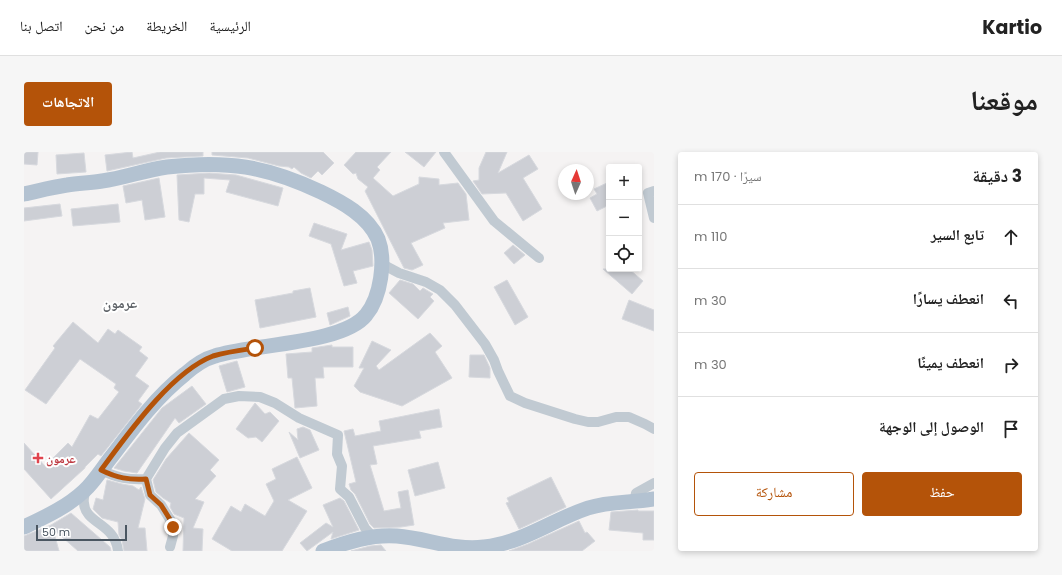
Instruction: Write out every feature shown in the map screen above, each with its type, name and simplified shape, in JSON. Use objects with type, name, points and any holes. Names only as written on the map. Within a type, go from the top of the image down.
[{"type":"main road","points":[[24,194],[67,185],[103,181],[166,167],[213,164],[232,164],[251,167],[269,171],[303,183],[333,198],[357,213],[374,232],[380,245],[382,264],[375,298],[366,315],[358,323],[339,332],[321,337],[224,353],[204,360],[163,393],[85,490],[59,510],[24,527]]},
{"type":"main road","points":[[323,551],[354,541],[373,537],[396,536],[456,547],[484,547],[527,536],[575,513],[594,506],[608,503],[648,500]]},
{"type":"street","points":[[444,152],[494,221],[539,258]]},
{"type":"street","points":[[654,191],[648,193],[654,218]]},
{"type":"street","points":[[382,264],[399,273],[426,282],[440,290],[455,305],[485,344],[510,396],[525,403],[588,422],[598,422],[616,417],[629,417],[654,429]]},
{"type":"street","points":[[170,546],[173,536],[171,521],[161,505],[150,495],[146,479],[165,448],[177,434],[224,399],[239,396],[260,397],[275,403],[299,418],[338,435],[337,454],[342,466],[340,489],[349,497],[361,522],[373,537]]},
{"type":"street","points":[[101,470],[129,480],[146,479]]},
{"type":"street","points":[[648,500],[635,498],[636,493],[654,483]]},
{"type":"street","points":[[85,490],[84,504],[88,514],[108,529],[115,537],[118,551]]},
{"type":"building","points":[[24,152],[38,152],[37,165],[24,164]]},
{"type":"building","points":[[132,152],[133,158],[160,152],[203,152],[203,156],[166,158],[107,171],[105,155]]},
{"type":"building","points":[[212,152],[323,152],[334,163],[322,175],[318,171],[311,178],[301,173],[294,167],[292,169],[289,167],[248,158],[212,155]]},
{"type":"building","points":[[356,152],[391,152],[377,167],[380,170],[373,178],[393,196],[419,184],[419,177],[439,179],[439,185],[458,183],[466,194],[469,220],[443,223],[445,228],[411,243],[423,265],[412,270],[404,268],[365,191],[368,187],[358,179],[356,173],[353,174],[344,165]]},
{"type":"building","points":[[405,152],[436,152],[424,167]]},
{"type":"building","points":[[486,152],[507,152],[498,173],[529,155],[538,169],[523,178],[542,209],[523,221],[506,193],[482,194],[473,181],[479,180],[479,168]]},
{"type":"building","points":[[84,153],[86,172],[57,174],[56,155]]},
{"type":"building","points":[[209,173],[236,175],[283,188],[278,206],[226,192],[230,180],[204,178],[204,194],[195,194],[189,222],[179,220],[177,175]]},
{"type":"building","points":[[159,178],[165,217],[145,220],[142,200],[126,203],[123,186]]},
{"type":"building","points":[[606,183],[606,206],[597,211],[591,200],[594,200],[594,196],[597,194],[594,189]]},
{"type":"building","points":[[60,204],[62,216],[24,221],[24,208]]},
{"type":"building","points":[[118,204],[120,222],[73,226],[71,209]]},
{"type":"building","points":[[314,223],[347,234],[341,250],[369,242],[372,250],[373,266],[353,271],[357,283],[344,286],[331,244],[309,236]]},
{"type":"building","points":[[513,245],[525,255],[514,264],[504,253]]},
{"type":"building","points":[[606,272],[632,272],[643,281],[632,294]]},
{"type":"building","points":[[400,280],[413,284],[420,291],[423,288],[433,294],[430,297],[434,301],[418,319],[389,293]]},
{"type":"building","points":[[507,280],[528,317],[515,325],[494,287]]},
{"type":"building","points":[[310,288],[316,317],[260,328],[255,300],[293,293],[293,291]]},
{"type":"building","points":[[629,300],[654,310],[654,331],[622,319]]},
{"type":"building","points":[[348,307],[350,316],[330,325],[327,313]]},
{"type":"building","points":[[73,322],[98,343],[108,329],[115,334],[118,330],[142,347],[139,351],[148,358],[135,376],[149,386],[138,401],[142,404],[101,456],[98,454],[51,499],[24,469],[24,443],[45,466],[68,443],[72,447],[90,415],[98,419],[119,392],[114,388],[116,384],[80,359],[46,404],[25,390],[55,348],[53,346]]},
{"type":"building","points":[[430,333],[442,346],[435,352],[452,378],[402,406],[360,392],[354,386],[364,368],[359,368],[372,341],[391,350],[376,366],[379,370]]},
{"type":"building","points":[[332,345],[332,347],[353,347],[353,367],[323,367],[324,378],[315,378],[317,406],[295,408],[292,378],[288,378],[286,354],[312,352],[312,348]]},
{"type":"building","points":[[470,355],[484,355],[490,368],[490,378],[469,377]]},
{"type":"building","points":[[237,361],[245,387],[227,392],[219,366]]},
{"type":"building","points":[[192,386],[206,404],[179,423],[175,418],[137,473],[114,468],[162,408]]},
{"type":"building","points":[[255,403],[265,414],[270,412],[279,421],[262,442],[256,437],[248,438],[236,429]]},
{"type":"building","points":[[439,409],[442,427],[419,431],[421,438],[373,446],[377,464],[370,465],[384,511],[401,508],[398,492],[408,490],[414,525],[374,528],[370,524],[349,484],[356,482],[344,431],[353,429],[355,436],[381,431],[379,421]]},
{"type":"building","points":[[303,427],[310,430],[319,450],[300,458],[289,432],[298,440],[297,429]]},
{"type":"building","points":[[189,433],[219,460],[210,470],[216,476],[195,499],[204,502],[193,528],[203,529],[202,551],[183,551],[184,518],[174,514],[170,507],[171,503],[156,492],[153,480],[166,459]]},
{"type":"building","points":[[297,457],[312,488],[288,500],[307,511],[282,551],[232,551],[212,539],[231,506],[241,512],[245,504],[265,516],[274,501],[266,484],[276,479],[272,469]]},
{"type":"building","points":[[438,462],[445,488],[415,496],[408,470]]},
{"type":"building","points":[[551,477],[566,507],[519,529],[506,503],[509,502],[507,498]]},
{"type":"building","points":[[107,480],[133,486],[139,490],[141,487],[145,499],[138,528],[145,528],[147,551],[124,551],[122,540],[119,535],[118,522],[102,518],[93,509],[96,498],[103,500]]},
{"type":"building","points":[[340,498],[344,501],[359,530],[331,539],[333,532],[307,551],[300,543],[326,523],[333,527],[323,505]]},
{"type":"building","points":[[638,510],[654,511],[654,540],[643,540],[643,533],[609,530],[611,512]]},
{"type":"building","points":[[71,513],[110,547],[111,551],[78,551],[53,529],[59,551],[24,551],[24,536],[51,525]]},
{"type":"building","points":[[579,521],[585,533],[587,532],[595,541],[582,551],[509,551],[528,544]]},
{"type":"building","points":[[381,545],[386,551],[351,551],[370,546]]},
{"type":"place","name":"عرمون","points":[[38,458]]},
{"type":"district","name":"عرمون","points":[[120,303]]},
{"type":"route","points":[[173,527],[161,505],[150,495],[149,486],[146,479],[129,480],[101,470],[155,401],[185,374],[204,360],[213,356],[255,348]]}]
